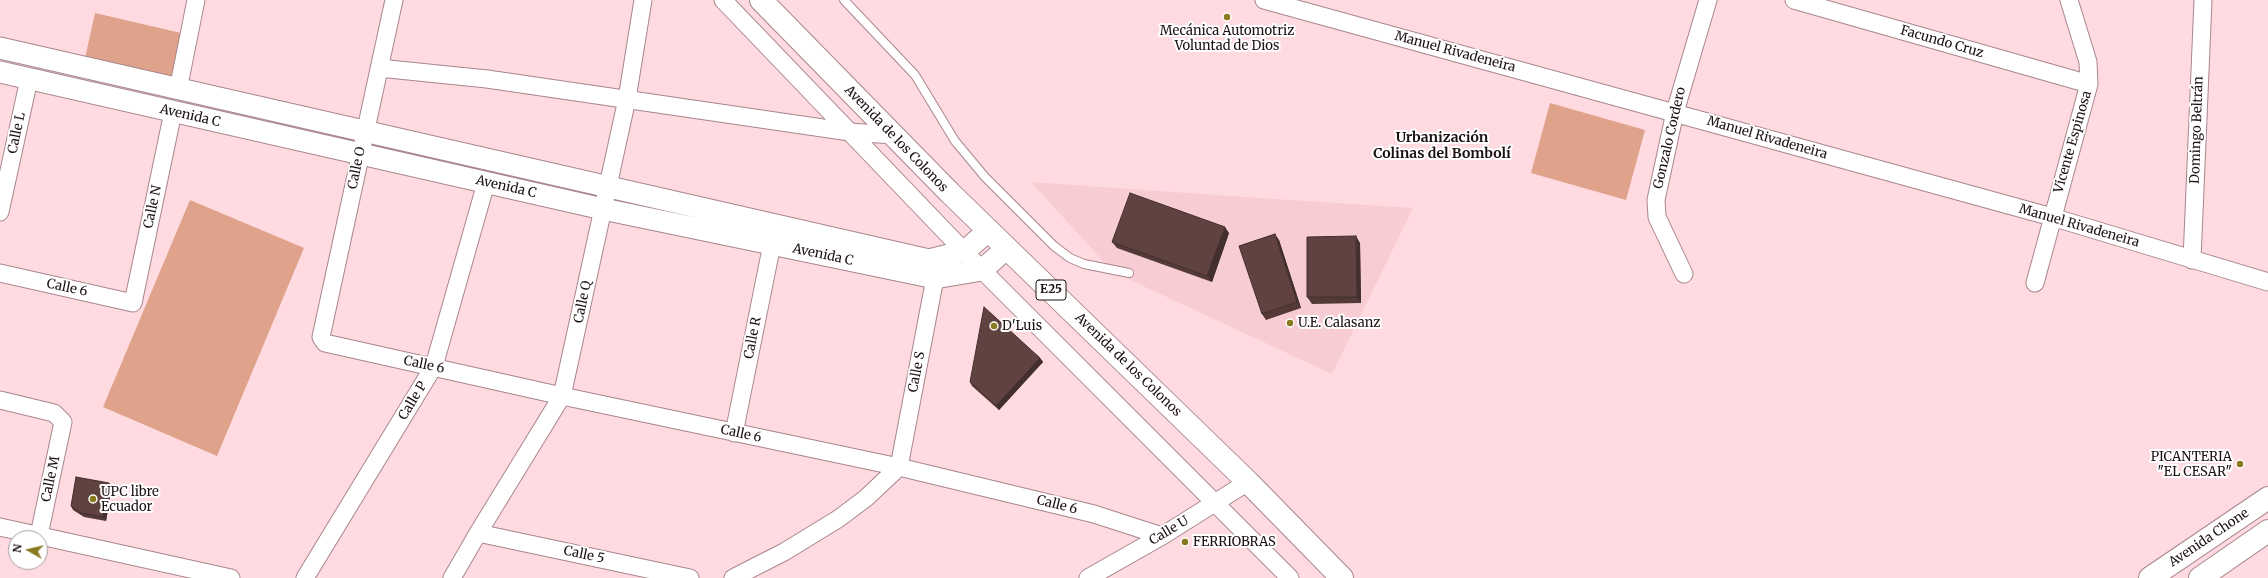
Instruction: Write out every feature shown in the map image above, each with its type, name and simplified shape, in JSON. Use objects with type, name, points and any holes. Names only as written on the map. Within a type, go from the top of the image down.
[{"type":"main road","name":"Avenida de los Colonos","points":[[761,0],[893,135],[1248,482],[1342,578]]},
{"type":"main road","name":"Avenida Chone","points":[[2150,578],[2268,498]]},
{"type":"main road","name":"Avenida Chone","points":[[2200,578],[2268,531]]},
{"type":"street","points":[[178,90],[196,0]]},
{"type":"street","name":"Calle O","points":[[321,337],[394,0]]},
{"type":"street","name":"Calle Q","points":[[452,578],[562,396],[627,100],[643,0]]},
{"type":"street","points":[[723,0],[982,270],[1216,502],[1290,578]]},
{"type":"street","name":"Manuel Rivadeneira","points":[[1264,0],[1314,7],[1674,112],[2052,217],[2268,282]]},
{"type":"street","name":"Gonzalo Cordero","points":[[1684,274],[1655,208],[1674,112],[1708,0]]},
{"type":"street","name":"Facundo Cruz","points":[[1794,0],[2090,84]]},
{"type":"street","name":"Vicente Espinosa","points":[[2035,283],[2090,84],[2088,62],[2069,0]]},
{"type":"street","name":"Domingo Beltrán","points":[[2192,260],[2203,0]]},
{"type":"street","name":"Avenida C","points":[[0,48],[178,90],[366,131],[929,260],[965,251],[989,230]]},
{"type":"street","points":[[379,68],[487,79],[850,132],[893,135]]},
{"type":"street","name":"Avenida C","points":[[0,72],[603,209],[935,278],[982,270]]},
{"type":"street","name":"Calle L","points":[[0,212],[29,79]]},
{"type":"street","name":"Calle N","points":[[133,303],[173,112]]},
{"type":"street","name":"Calle P","points":[[305,578],[434,366],[486,183]]},
{"type":"street","name":"Calle R","points":[[734,433],[772,244]]},
{"type":"street","points":[[982,270],[1007,248]]},
{"type":"street","name":"Calle 6","points":[[0,273],[133,303]]},
{"type":"street","name":"Calle S","points":[[899,467],[935,278]]},
{"type":"street","name":"Calle 6","points":[[321,337],[329,345],[434,366],[562,396],[899,467],[1094,514],[1162,536]]},
{"type":"street","name":"Calle M","points":[[0,400],[54,413],[62,422],[40,530]]},
{"type":"street","points":[[733,578],[784,552],[838,519],[866,498],[899,467]]},
{"type":"street","name":"Calle U","points":[[1088,578],[1162,536],[1248,482]]},
{"type":"street","points":[[0,527],[15,530]]},
{"type":"street","name":"Calle 5","points":[[478,533],[690,578]]},
{"type":"street","points":[[48,537],[231,578]]},
{"type":"lane","points":[[844,0],[915,75],[955,141],[986,177],[1054,246],[1070,258],[1084,264],[1129,273]]},
{"type":"shaded area","points":[[95,13],[181,33],[171,78],[85,58]]},
{"type":"shaded area","points":[[1550,103],[1645,130],[1626,200],[1531,173]]},
{"type":"shaded area","name":"U.E. Calasanz","points":[[1031,182],[1413,208],[1332,374],[1113,272]]},
{"type":"shaded area","points":[[190,200],[304,248],[217,456],[103,407]]},
{"type":"building","points":[[1130,193],[1225,227],[1207,276],[1112,242]]},
{"type":"building","points":[[1275,234],[1297,302],[1262,314],[1239,246]]},
{"type":"building","points":[[1356,236],[1357,297],[1307,297],[1307,237]]},
{"type":"building","points":[[984,307],[1040,358],[996,406],[970,382]]},
{"type":"building","name":"UPC libre Ecuador","points":[[76,477],[109,483],[103,517],[81,513],[71,506]]},
{"type":"place","name":"Mecánica Automotriz Voluntad de Dios","points":[[1227,17]]},
{"type":"place","name":"U.E. Calasanz","points":[[1290,323]]},
{"type":"place","name":"D'Luis","points":[[994,326]]},
{"type":"place","name":"PICANTERIA \"EL CESAR\"","points":[[2240,464]]},
{"type":"place","name":"UPC libre Ecuador","points":[[93,499]]},
{"type":"place","name":"FERRIOBRAS","points":[[1185,542]]},
{"type":"district","name":"Urbanización Colinas del Bombolí","points":[[1442,146]]}]
